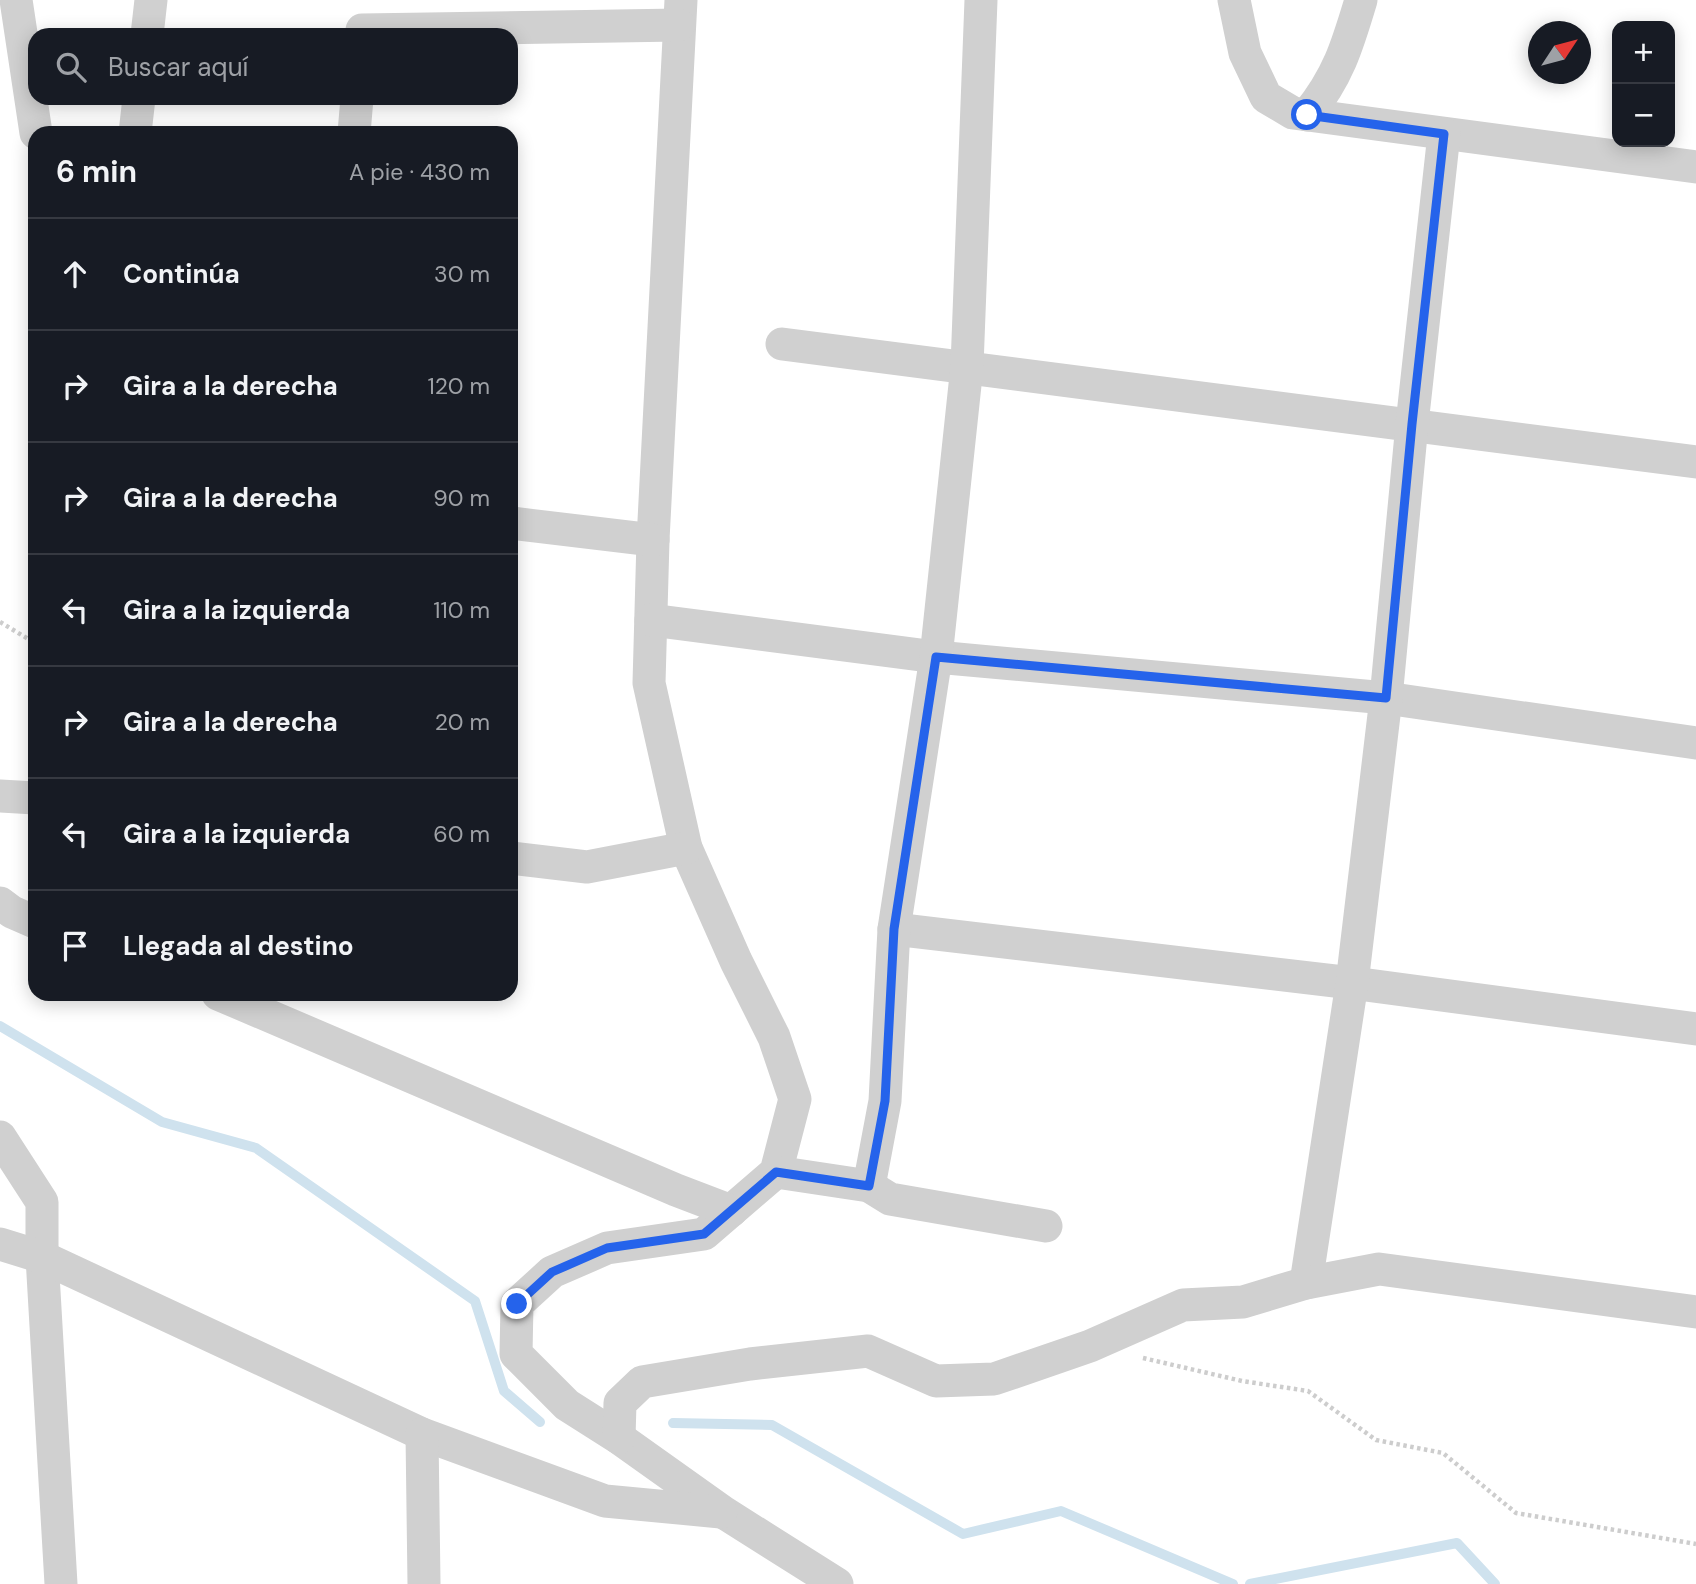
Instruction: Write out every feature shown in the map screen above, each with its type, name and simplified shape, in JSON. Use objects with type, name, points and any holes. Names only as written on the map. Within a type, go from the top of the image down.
[{"type":"street","points":[[16,0],[28,80]]},
{"type":"street","points":[[148,28],[151,0]]},
{"type":"street","points":[[869,1186],[885,1101],[894,929],[936,657],[967,366],[981,0]]},
{"type":"street","points":[[1234,0],[1245,53],[1266,97],[1293,113],[1696,167]]},
{"type":"street","points":[[1307,115],[1327,90],[1347,48],[1361,0]]},
{"type":"street","points":[[363,22],[680,12],[653,540],[649,683],[686,848],[736,961],[774,1037],[795,1099],[776,1172],[704,1234],[607,1248],[552,1272],[517,1304],[516,1354],[566,1405],[619,1438],[723,1513],[837,1584]]},
{"type":"street","points":[[32,105],[35,126]]},
{"type":"street","points":[[136,126],[138,105]]},
{"type":"street","points":[[355,126],[356,105]]},
{"type":"street","points":[[1306,1283],[1352,983],[1386,698],[1412,424],[1444,134]]},
{"type":"street","points":[[782,344],[1696,462]]},
{"type":"street","points":[[518,524],[653,540]]},
{"type":"street","points":[[651,620],[936,657],[1386,698],[1696,743]]},
{"type":"street","points":[[0,796],[28,797]]},
{"type":"street","points":[[518,859],[587,867],[686,848]]},
{"type":"street","points":[[0,903],[28,919]]},
{"type":"street","points":[[894,929],[1352,983],[1696,1029]]},
{"type":"street","points":[[235,1001],[732,1212]]},
{"type":"street","points":[[0,1137],[42,1202],[42,1257],[61,1584]]},
{"type":"street","points":[[776,1172],[869,1186],[890,1199],[1045,1226]]},
{"type":"street","points":[[0,1244],[42,1257],[422,1434],[605,1501],[723,1513]]},
{"type":"street","points":[[619,1438],[620,1403],[642,1382],[750,1364],[867,1351],[936,1381],[993,1379],[1090,1346],[1183,1305],[1244,1302],[1306,1283],[1379,1269],[1696,1312]]},
{"type":"street","points":[[422,1434],[424,1584]]},
{"type":"street","points":[[769,1542],[786,1584]]},
{"type":"path","points":[[0,622],[28,639]]},
{"type":"path","points":[[1140,1357],[1242,1381],[1308,1391],[1376,1440],[1443,1453],[1516,1513],[1696,1544]]},
{"type":"waterway","points":[[0,1026],[162,1122],[256,1148],[475,1301],[504,1391],[540,1422]]},
{"type":"waterway","points":[[673,1423],[772,1425],[963,1534],[1061,1511],[1233,1584]]},
{"type":"waterway","points":[[1250,1584],[1457,1543],[1495,1584]]},
{"type":"route","points":[[517,1304],[552,1272],[607,1248],[704,1234],[776,1172],[869,1186],[885,1101],[894,929],[936,657],[1386,698],[1412,424],[1444,134],[1307,115]]}]
